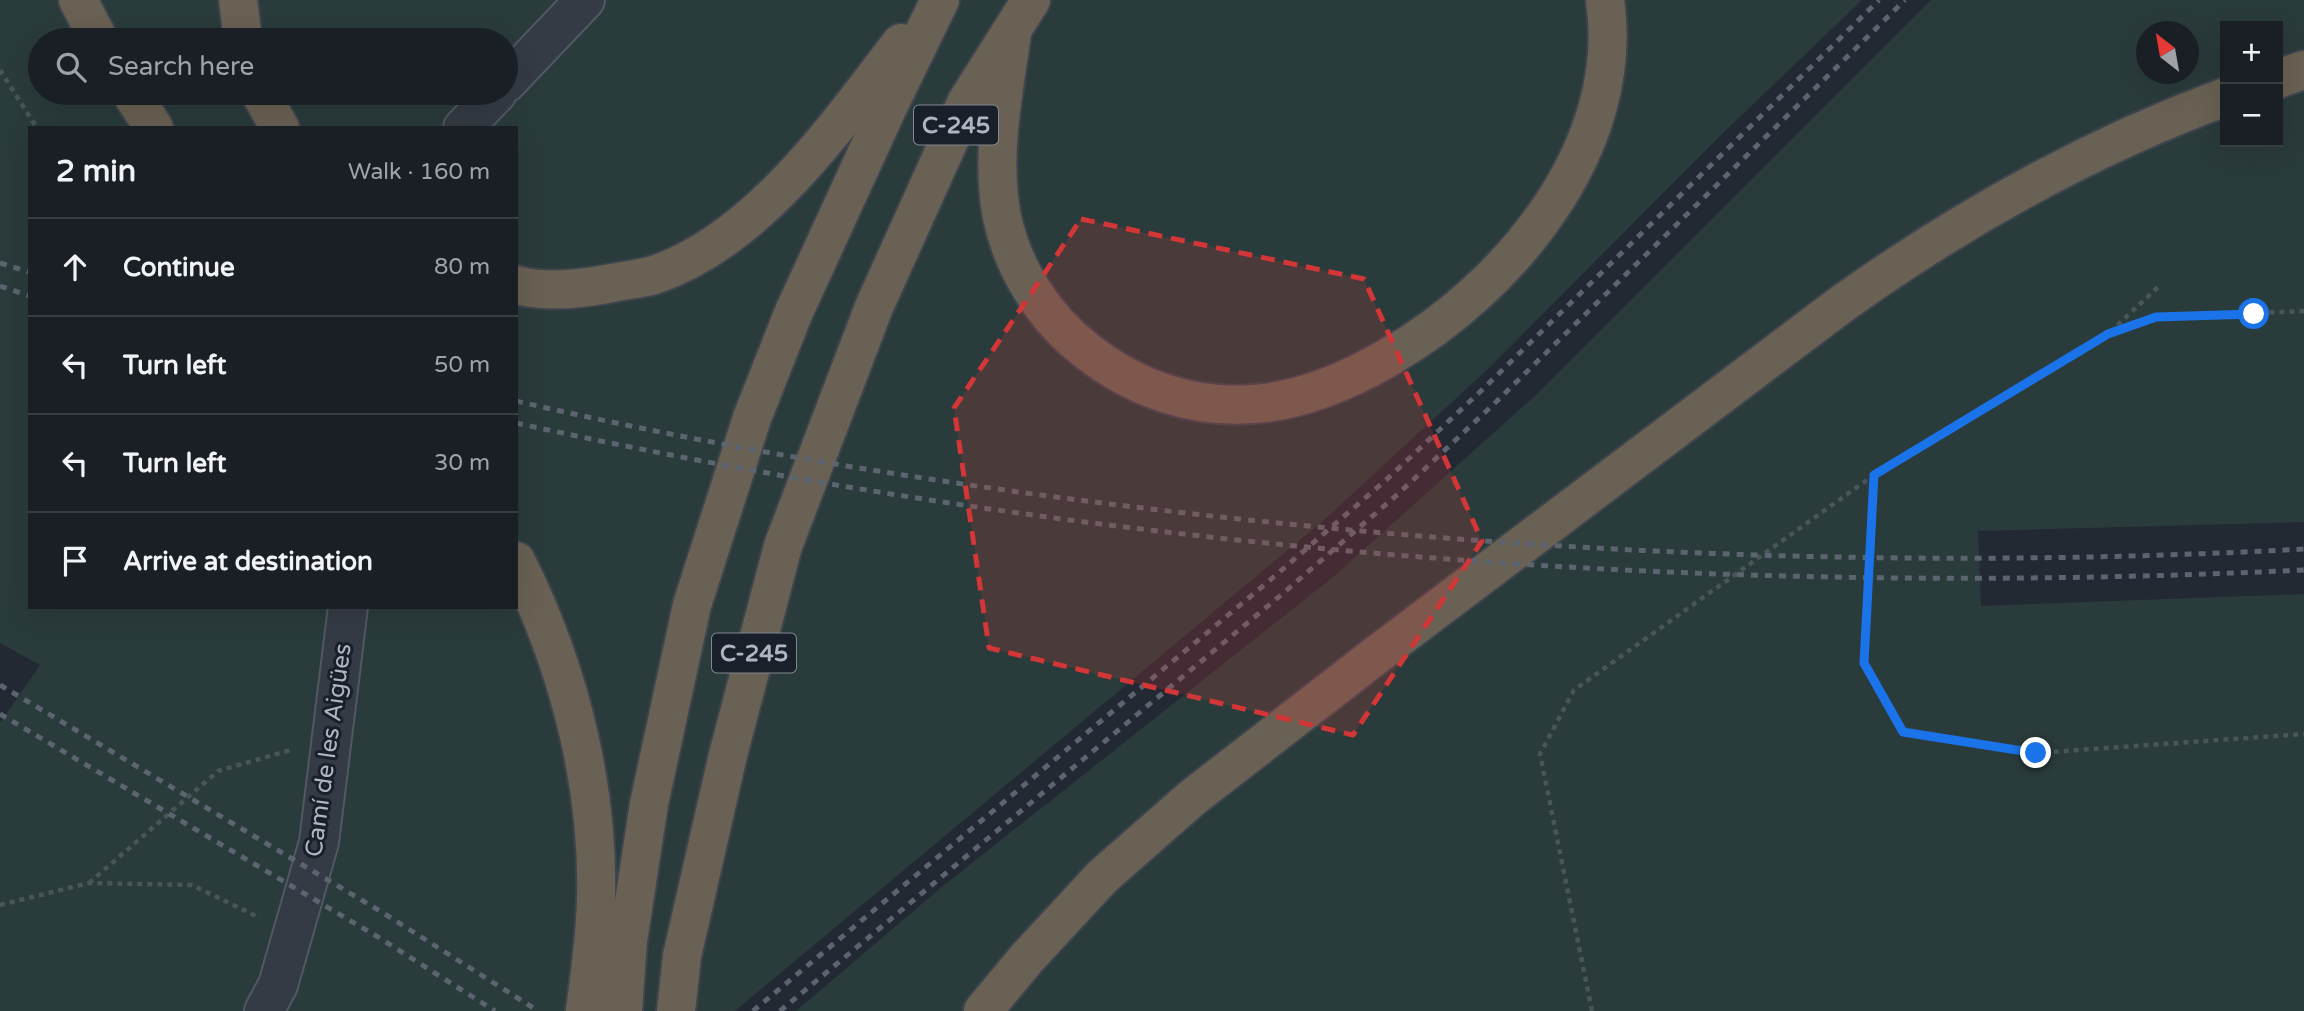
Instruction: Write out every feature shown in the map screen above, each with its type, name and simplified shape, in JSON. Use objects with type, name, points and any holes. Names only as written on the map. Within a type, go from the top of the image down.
[{"type":"highway","points":[[78,0],[93,28]]},
{"type":"highway","points":[[238,0],[242,28]]},
{"type":"highway","points":[[518,286],[530,289],[591,287],[653,275],[705,251],[765,206],[839,124],[934,0]]},
{"type":"highway","name":"C-245","points":[[623,1011],[628,941],[649,804],[692,605],[752,418],[793,314],[940,0]]},
{"type":"highway","name":"C-245","points":[[676,1011],[682,956],[724,769],[783,546],[874,307],[966,103],[1031,0]]},
{"type":"highway","points":[[1012,33],[998,156],[1000,200],[1013,253],[1040,303],[1082,348],[1100,362],[1137,383],[1192,400],[1253,404],[1322,389],[1369,369],[1415,342],[1464,306],[1528,239],[1562,190],[1576,164],[1596,113],[1607,56],[1605,0]]},
{"type":"highway","points":[[2283,77],[2304,70]]},
{"type":"highway","points":[[983,1011],[1093,886],[1147,835],[1390,645],[1839,306],[1903,260],[2053,172],[2142,130],[2220,99]]},
{"type":"highway","points":[[139,105],[153,126]]},
{"type":"highway","points":[[267,105],[279,126]]},
{"type":"highway","points":[[518,565],[543,620],[573,710],[590,800],[595,859],[595,919],[585,1011]]},
{"type":"street","points":[[518,70],[585,0]]},
{"type":"street","points":[[465,126],[485,105]]},
{"type":"street","name":"Camí de les Aigües","points":[[264,1011],[278,985],[319,842],[348,609]]},
{"type":"path","points":[[0,69],[36,126]]},
{"type":"path","points":[[2108,334],[2158,287]]},
{"type":"path","points":[[1592,1011],[1540,754],[1574,690],[1874,475],[2108,334],[2156,317],[2304,311]]},
{"type":"path","points":[[1874,475],[1864,663],[1903,732],[2036,753],[2304,734]]},
{"type":"path","points":[[89,883],[218,771],[332,738]]},
{"type":"path","points":[[0,905],[89,883],[192,885],[292,934]]},
{"type":"highlighted area","points":[[1081,219],[1364,279],[1482,541],[1353,735],[989,648],[954,408]]},
{"type":"shaded area","points":[[0,0],[1862,0],[1720,136],[1488,369],[1324,520],[735,1011],[0,1011],[0,723],[40,665],[0,643]]},
{"type":"shaded area","points":[[1931,0],[2304,0],[2304,522],[1978,531],[1981,606],[2304,594],[2304,1011],[796,1011],[943,886],[1333,577],[1537,394]]},
{"type":"railway","points":[[753,1011],[1269,581],[1386,480],[1483,389],[1879,0]]},
{"type":"railway","points":[[780,1011],[1281,595],[1398,494],[1496,402],[1905,0]]},
{"type":"railway","points":[[0,263],[28,271]]},
{"type":"railway","points":[[0,286],[28,295]]},
{"type":"railway","points":[[518,401],[686,437],[858,468],[1116,505],[1340,529],[1615,549],[1891,558],[2166,555],[2304,549]]},
{"type":"railway","points":[[518,423],[737,468],[959,504],[1182,534],[1405,556],[1629,570],[1853,577],[2078,577],[2304,570]]},
{"type":"railway","points":[[0,685],[385,914],[538,1011]]},
{"type":"railway","points":[[0,714],[378,937],[495,1011]]},
{"type":"route","points":[[2036,753],[1903,732],[1864,663],[1874,475],[2108,334],[2156,317],[2254,314]]}]
